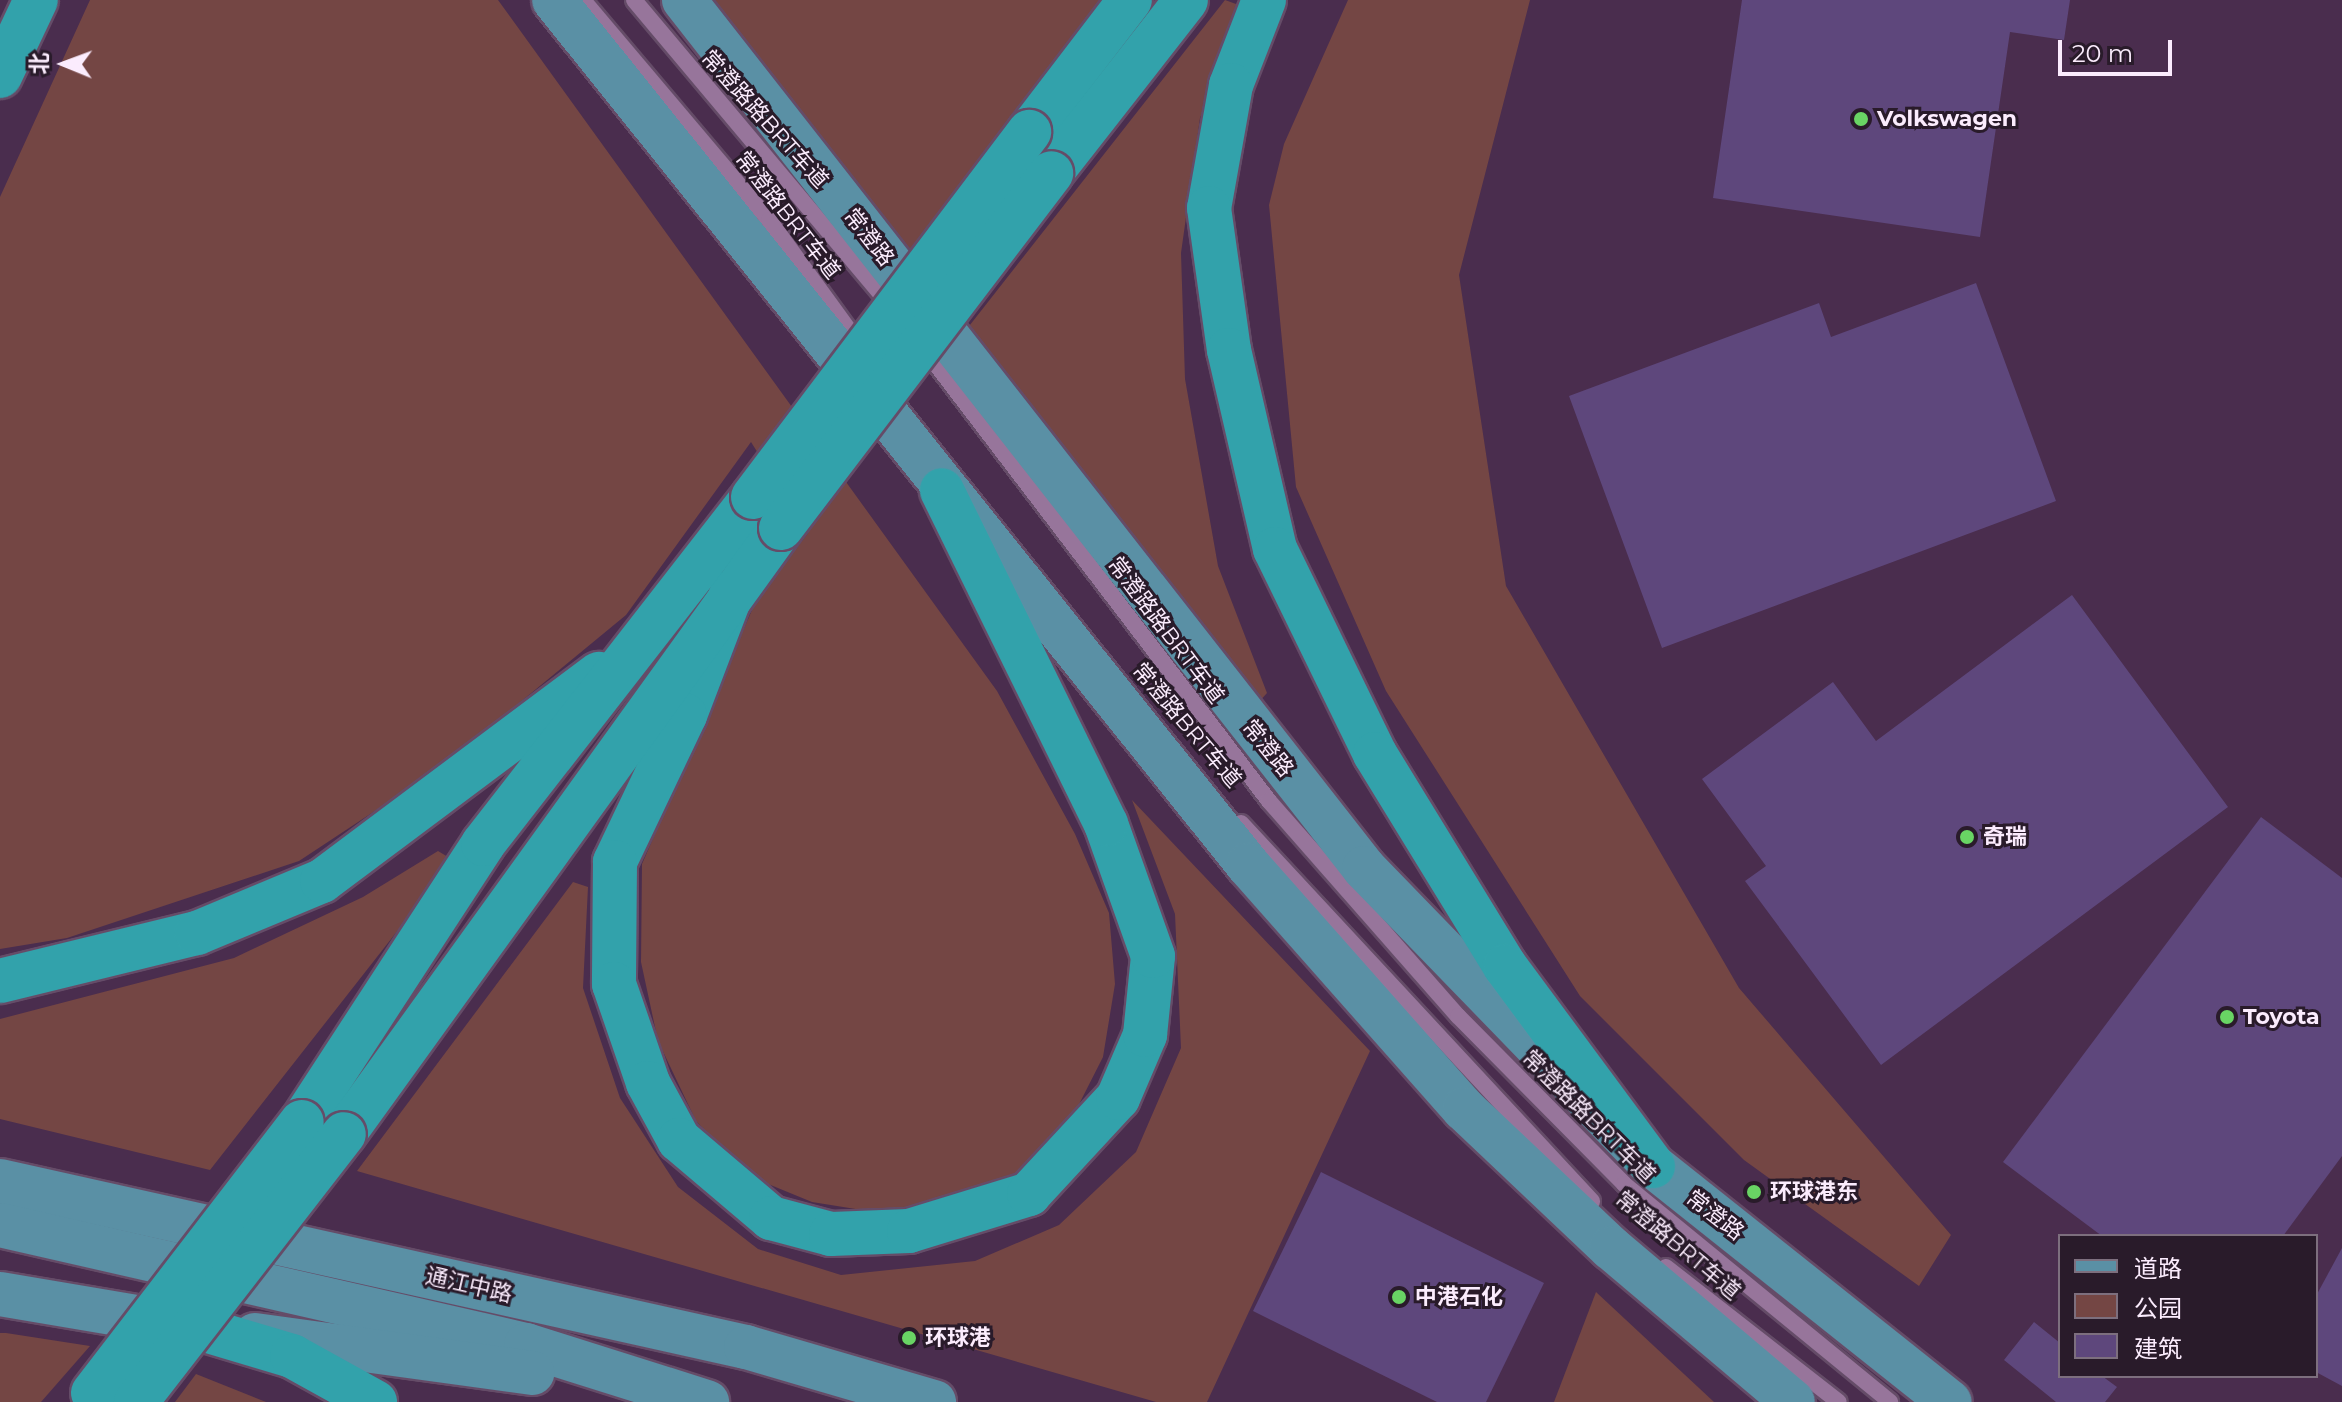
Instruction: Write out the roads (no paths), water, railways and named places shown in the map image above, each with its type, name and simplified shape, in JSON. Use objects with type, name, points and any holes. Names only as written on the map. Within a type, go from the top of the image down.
[{"type":"highway","points":[[0,15],[7,0]]},
{"type":"highway","points":[[0,76],[36,0]]},
{"type":"highway","points":[[942,490],[1106,824],[1153,956],[1145,1035],[1118,1098],[1029,1194],[909,1231],[831,1234],[771,1218],[679,1140],[648,1083],[614,984],[615,862],[767,512],[1029,132],[1130,0]]},
{"type":"highway","points":[[90,1397],[302,1122],[483,844],[646,640],[767,512],[1051,173],[1186,0]]},
{"type":"highway","points":[[1264,0],[1231,85],[1209,208],[1229,350],[1275,549],[1375,754],[1481,926],[1653,1166]]},
{"type":"highway","points":[[136,1402],[344,1134],[732,592]]},
{"type":"highway","points":[[0,981],[197,933],[322,881],[646,640]]},
{"type":"highway","points":[[188,1325],[292,1356],[375,1402]]},
{"type":"main road","points":[[554,0],[942,490],[1248,865],[1464,1109],[1611,1248],[1793,1402]]},
{"type":"main road","name":"常澄路","points":[[684,0],[1364,868],[1653,1166],[1950,1402]]},
{"type":"main road","name":"通江中路","points":[[0,1181],[746,1347],[934,1402]]},
{"type":"main road","name":"通江中路","points":[[0,1225],[526,1345],[707,1402]]},
{"type":"main road","points":[[1,1295],[188,1325],[500,1368],[683,1402]]},
{"type":"lane","name":"常澄路BRT车道","points":[[583,0],[769,220],[983,513],[1216,796],[1398,997],[1646,1250],[1839,1402]]},
{"type":"lane","name":"常澄路路BRT车道","points":[[634,0],[716,103],[818,211],[1269,801],[1458,1016],[1624,1184],[1890,1402]]},
{"type":"place","name":"Volkswagen","points":[[1861,119]]},
{"type":"place","name":"奇瑞","points":[[1967,837]]},
{"type":"place","name":"Toyota","points":[[2227,1017]]},
{"type":"place","name":"环球港东","points":[[1754,1192]]},
{"type":"place","name":"中港石化","points":[[1399,1297]]},
{"type":"place","name":"环球港","points":[[909,1338]]}]
